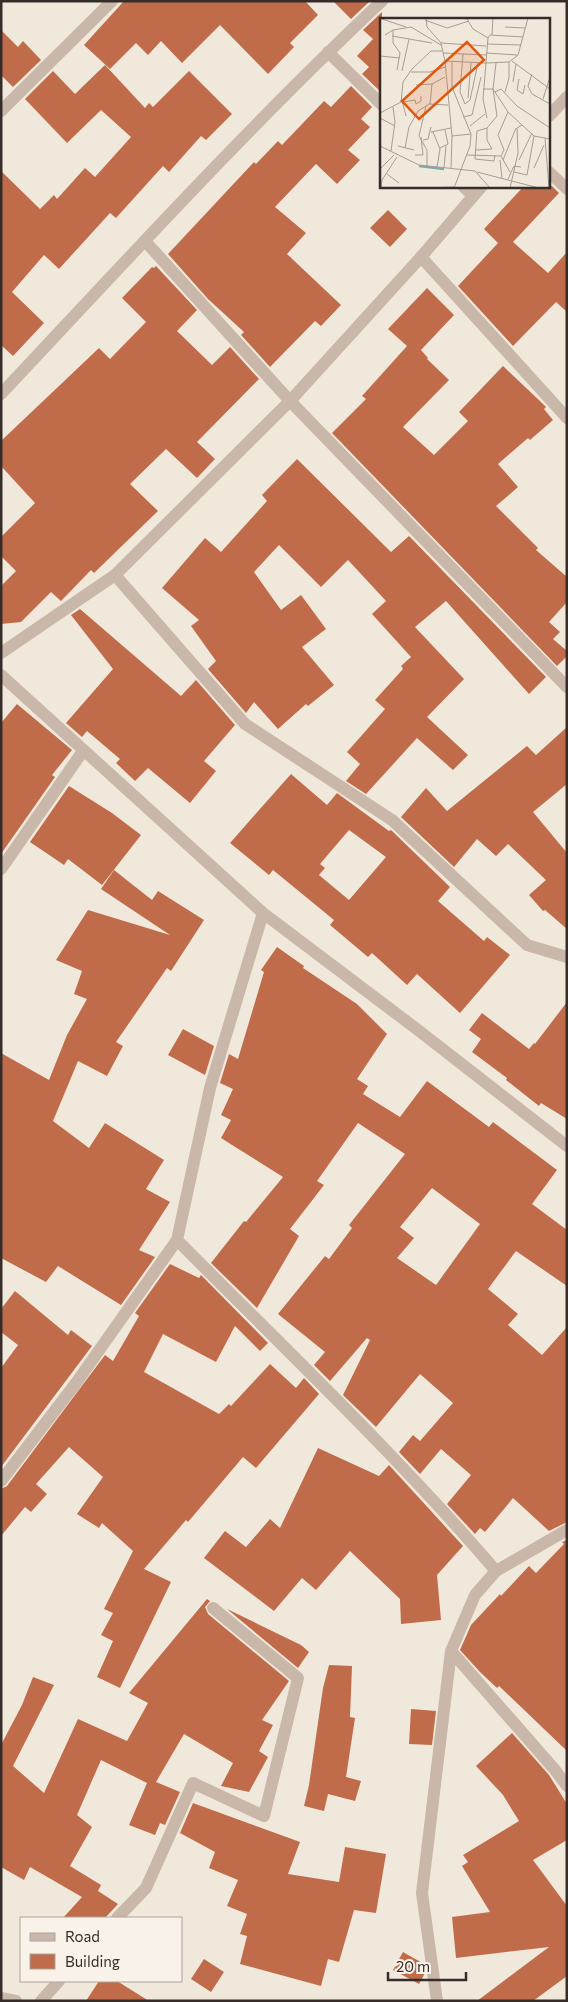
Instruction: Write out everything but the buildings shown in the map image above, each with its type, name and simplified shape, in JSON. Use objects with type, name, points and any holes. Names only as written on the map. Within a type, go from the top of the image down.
[{"type":"street","points":[[2,109],[112,1]]},
{"type":"street","points":[[1,394],[145,241],[328,52],[382,1]]},
{"type":"street","points":[[328,52],[380,103]]},
{"type":"street","points":[[550,115],[567,97]]},
{"type":"street","points":[[550,173],[567,189]]},
{"type":"street","points":[[465,188],[473,196]]},
{"type":"street","points":[[1,653],[114,575],[290,401],[480,188]]},
{"type":"street","points":[[145,241],[290,401],[567,687]]},
{"type":"street","points":[[420,257],[567,418]]},
{"type":"street","points":[[114,575],[245,724],[392,820],[527,945],[567,957]]},
{"type":"street","points":[[1,675],[263,913],[567,1146]]},
{"type":"street","points":[[1,868],[83,751]]},
{"type":"street","points":[[1,1481],[76,1383],[177,1240],[210,1088],[263,913]]},
{"type":"street","points":[[177,1240],[443,1509],[496,1571]]},
{"type":"street","points":[[437,2001],[422,1893],[451,1651],[475,1595],[496,1571],[567,1530]]},
{"type":"street","points":[[118,1917],[146,1888],[193,1783],[264,1816],[298,1678],[212,1608]]},
{"type":"street","points":[[451,1651],[567,1786]]},
{"type":"street","points":[[41,2001],[58,1982]]},
{"type":"street","points":[[1,1998],[16,2001]]}]
